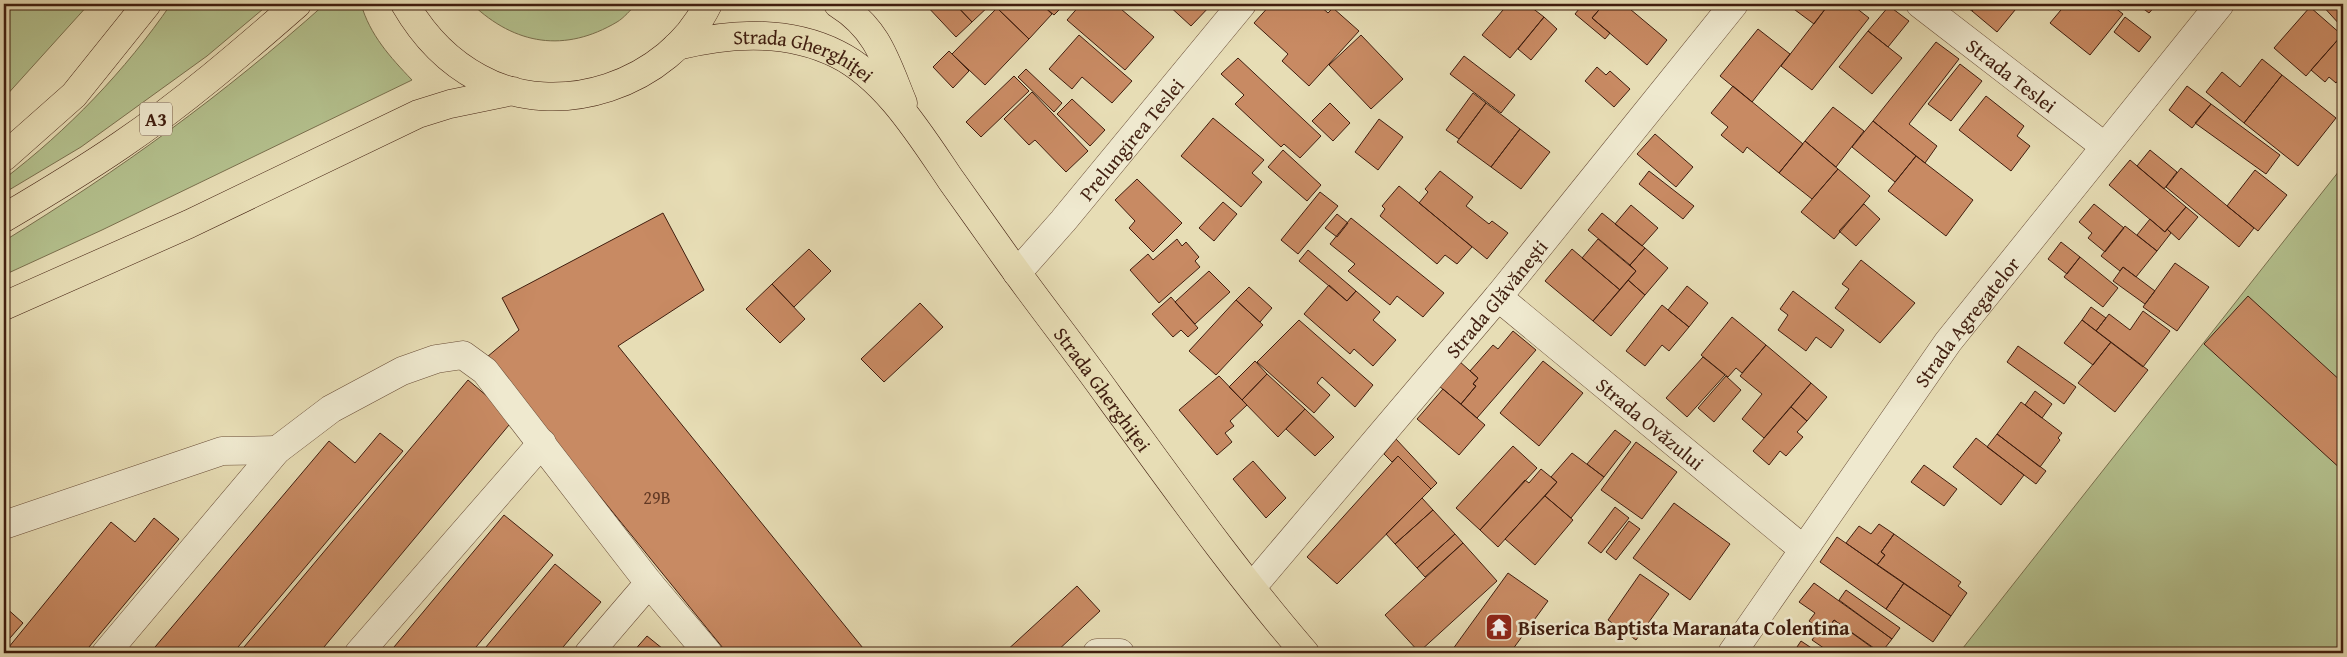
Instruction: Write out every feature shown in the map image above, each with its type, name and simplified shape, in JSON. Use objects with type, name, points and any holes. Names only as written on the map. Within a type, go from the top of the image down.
[{"type":"main road","points":[[4,157],[74,95],[147,4]]},
{"type":"main road","name":"A3","points":[[4,218],[70,179],[130,139],[188,95],[297,4]]},
{"type":"main road","points":[[405,4],[418,27],[446,56],[480,79],[513,91],[548,96],[584,94],[601,90],[618,85],[650,69],[678,46],[702,17],[708,4]]},
{"type":"main road","name":"Strada Gherghiței","points":[[838,4],[859,20],[876,39],[910,118],[1017,273],[1206,530],[1305,653]]},
{"type":"main road","name":"Strada Gherghiței","points":[[678,46],[706,39],[735,35],[764,35],[791,39],[820,47],[838,54],[862,72],[910,118]]},
{"type":"main road","points":[[4,306],[189,224],[418,114],[465,101],[513,91]]},
{"type":"street","name":"Strada Gherghiței","points":[[863,4],[876,39]]},
{"type":"street","name":"Prelungirea Teslei","points":[[1017,273],[1063,221],[1242,4]]},
{"type":"street","name":"Strada Glăvănești","points":[[1252,587],[1498,297],[1734,4]]},
{"type":"street","name":"Strada Teslei","points":[[1920,4],[2104,146]]},
{"type":"street","name":"Strada Agregatelor","points":[[1732,653],[1948,342],[2220,4]]},
{"type":"street","name":"Strada Ovăzului","points":[[1498,297],[1803,549]]},
{"type":"street","points":[[106,653],[277,450],[330,409],[402,370],[436,359],[462,355],[485,371],[542,442],[649,583],[708,653]]},
{"type":"street","points":[[359,653],[542,442]]},
{"type":"street","points":[[4,525],[222,451],[277,450]]},
{"type":"street","points":[[589,653],[649,583]]},
{"type":"street","points":[[1097,653],[1120,653]]},
{"type":"green space","points":[[4,4],[89,4],[4,98]]},
{"type":"green space","points":[[171,4],[269,4],[207,56],[81,147],[4,193],[4,179],[73,120],[115,76]]},
{"type":"green space","points":[[325,4],[361,4],[375,36],[412,80],[102,230],[4,275],[4,241],[89,187],[170,130],[248,69]]},
{"type":"green space","points":[[472,4],[637,4],[620,20],[598,32],[560,41],[541,40],[523,36],[488,18]]},
{"type":"green space","points":[[2343,166],[2343,653],[1959,653]]},
{"type":"building","points":[[925,4],[955,4],[972,22],[956,37]]},
{"type":"building","points":[[955,4],[991,4],[972,22]]},
{"type":"building","points":[[1001,4],[1041,4],[1052,14],[1029,39],[997,8]]},
{"type":"building","points":[[1041,4],[1065,4],[1054,15]]},
{"type":"building","points":[[1081,4],[1115,4],[1154,37],[1125,70],[1067,20]]},
{"type":"building","points":[[1167,4],[1212,4],[1191,26]]},
{"type":"building","points":[[1271,4],[1318,4],[1328,13],[1333,8],[1359,31],[1309,86],[1282,61],[1288,54],[1254,23]]},
{"type":"building","points":[[1508,4],[1527,4],[1544,17],[1510,58],[1482,35]]},
{"type":"building","points":[[1583,4],[1604,4],[1592,18],[1610,33],[1605,39],[1575,14]]},
{"type":"building","points":[[1604,4],[1624,4],[1667,40],[1647,65],[1592,18]]},
{"type":"building","points":[[1787,4],[1829,4],[1814,24]]},
{"type":"building","points":[[1829,4],[1851,4],[1869,18],[1812,90],[1781,66]]},
{"type":"building","points":[[1962,4],[1977,4],[1972,11]]},
{"type":"building","points":[[1977,4],[2020,4],[1997,32],[1972,11]]},
{"type":"building","points":[[2066,4],[2110,4],[2123,14],[2090,55],[2050,23]]},
{"type":"building","points":[[2137,4],[2157,4],[2149,13]]},
{"type":"building","points":[[2321,4],[2343,4],[2343,24],[2341,26]]},
{"type":"building","points":[[1889,6],[1909,21],[1888,47],[1868,31]]},
{"type":"building","points":[[2310,7],[2342,35],[2306,76],[2274,48]]},
{"type":"building","points":[[997,8],[1029,39],[985,85],[952,54]]},
{"type":"building","points":[[1544,17],[1557,29],[1531,60],[1518,49]]},
{"type":"building","points":[[2125,17],[2151,37],[2139,52],[2114,32]]},
{"type":"building","points":[[1758,29],[1790,54],[1752,102],[1720,76]]},
{"type":"building","points":[[1868,31],[1902,58],[1872,94],[1839,67]]},
{"type":"building","points":[[1079,35],[1132,81],[1112,103],[1082,77],[1072,89],[1049,69]]},
{"type":"building","points":[[1361,35],[1403,79],[1371,109],[1329,65]]},
{"type":"building","points":[[2342,35],[2343,74],[2336,83],[2329,77],[2325,82],[2311,70]]},
{"type":"building","points":[[1936,42],[1959,59],[1909,124],[1937,146],[1925,163],[1873,121]]},
{"type":"building","points":[[949,51],[969,71],[953,88],[933,67]]},
{"type":"building","points":[[1464,56],[1515,95],[1501,113],[1450,74]]},
{"type":"building","points":[[1238,58],[1321,136],[1300,158],[1284,144],[1281,147],[1235,104],[1244,95],[1221,74]]},
{"type":"building","points":[[2262,59],[2282,75],[2244,123],[2206,92],[2222,72],[2240,87]]},
{"type":"building","points":[[1960,64],[1982,81],[1951,121],[1928,104]]},
{"type":"building","points":[[1597,67],[1606,75],[1610,71],[1630,89],[1614,107],[1585,81]]},
{"type":"building","points":[[1026,69],[1062,103],[1054,112],[1018,77]]},
{"type":"building","points":[[2282,75],[2336,118],[2298,166],[2244,123]]},
{"type":"building","points":[[1014,76],[1029,91],[981,137],[966,122]]},
{"type":"building","points":[[1733,86],[1803,144],[1779,173],[1747,147],[1743,153],[1721,135],[1728,127],[1711,113]]},
{"type":"building","points":[[2187,86],[2211,104],[2192,128],[2169,110]]},
{"type":"building","points":[[1032,92],[1088,151],[1066,172],[1035,140],[1029,145],[1004,119]]},
{"type":"building","points":[[1473,93],[1486,103],[1459,139],[1446,130]]},
{"type":"building","points":[[1986,96],[2024,126],[2017,136],[2030,146],[2011,171],[1959,130]]},
{"type":"building","points":[[1072,99],[1105,130],[1090,146],[1057,114]]},
{"type":"building","points":[[1330,103],[1350,123],[1333,141],[1312,121]]},
{"type":"building","points":[[1486,103],[1520,129],[1491,167],[1457,142]]},
{"type":"building","points":[[2211,104],[2280,155],[2266,174],[2195,123]]},
{"type":"building","points":[[1833,107],[1864,131],[1836,167],[1805,141]]},
{"type":"building","points":[[1213,118],[1264,160],[1252,173],[1262,182],[1241,207],[1181,156]]},
{"type":"building","points":[[1379,119],[1403,137],[1378,170],[1355,152]]},
{"type":"building","points":[[1873,121],[1916,156],[1895,182],[1852,147]]},
{"type":"building","points":[[1520,129],[1550,152],[1521,189],[1491,167]]},
{"type":"building","points":[[1655,134],[1693,167],[1676,187],[1637,154]]},
{"type":"building","points":[[1805,141],[1838,169],[1812,199],[1779,173]]},
{"type":"building","points":[[1283,150],[1321,185],[1307,201],[1268,167]]},
{"type":"building","points":[[2150,150],[2177,172],[2164,189],[2137,166]]},
{"type":"building","points":[[1916,156],[1973,200],[1946,236],[1888,191]]},
{"type":"building","points":[[2130,160],[2186,207],[2165,232],[2109,185]]},
{"type":"building","points":[[2181,168],[2254,228],[2239,247],[2166,187]]},
{"type":"building","points":[[1838,169],[1870,196],[1834,239],[1801,212]]},
{"type":"building","points":[[2255,170],[2287,195],[2258,231],[2227,206]]},
{"type":"building","points":[[1440,171],[1473,197],[1466,206],[1489,224],[1492,221],[1508,233],[1487,259],[1419,203],[1428,192],[1425,189]]},
{"type":"building","points":[[1649,171],[1694,206],[1683,219],[1639,184]]},
{"type":"building","points":[[1137,179],[1182,223],[1153,252],[1129,228],[1135,221],[1115,200]]},
{"type":"building","points":[[1399,186],[1472,247],[1457,264],[1445,255],[1437,264],[1380,216],[1385,209],[1382,206]]},
{"type":"building","points":[[1320,192],[1338,206],[1298,254],[1281,240]]},
{"type":"building","points":[[1223,202],[1237,214],[1214,241],[1199,228]]},
{"type":"building","points":[[1864,204],[1880,219],[1856,246],[1839,231]]},
{"type":"building","points":[[2094,204],[2124,228],[2105,252],[2088,238],[2092,233],[2079,222]]},
{"type":"building","points":[[1631,205],[1658,228],[1642,246],[1615,224]]},
{"type":"building","points":[[2186,207],[2198,217],[2179,240],[2167,229]]},
{"type":"building","points":[[663,213],[704,290],[618,346],[867,653],[727,653],[487,357],[519,330],[502,298]]},
{"type":"building","points":[[1602,213],[1645,248],[1630,265],[1588,230]]},
{"type":"building","points":[[1337,214],[1348,223],[1337,237],[1325,228]]},
{"type":"building","points":[[1351,218],[1444,293],[1423,317],[1397,296],[1390,305],[1348,271],[1355,264],[1330,244]]},
{"type":"building","points":[[2150,219],[2165,232],[2167,229],[2171,233],[2157,251],[2137,235]]},
{"type":"building","points":[[2125,226],[2157,251],[2136,277],[2123,267],[2120,271],[2101,256]]},
{"type":"building","points":[[1177,239],[1182,246],[1186,242],[1199,257],[1195,261],[1200,267],[1159,303],[1130,270],[1148,254],[1153,260]]},
{"type":"building","points":[[1598,239],[1636,271],[1620,290],[1582,258]]},
{"type":"building","points":[[2061,242],[2080,257],[2067,274],[2048,259]]},
{"type":"building","points":[[1645,248],[1668,268],[1645,295],[1628,280],[1636,271],[1630,265]]},
{"type":"building","points":[[809,249],[831,271],[794,307],[772,284]]},
{"type":"building","points":[[1572,249],[1620,290],[1593,321],[1545,281]]},
{"type":"building","points":[[1308,250],[1356,291],[1347,301],[1299,261]]},
{"type":"building","points":[[2080,257],[2118,288],[2103,307],[2064,277]]},
{"type":"building","points":[[1861,260],[1915,303],[1880,343],[1835,308],[1849,289],[1842,284]]},
{"type":"building","points":[[2175,263],[2209,287],[2177,331],[2143,307]]},
{"type":"building","points":[[2123,267],[2155,291],[2145,304],[2113,281]]},
{"type":"building","points":[[1209,271],[1230,292],[1195,324],[1175,302]]},
{"type":"building","points":[[1628,280],[1645,295],[1611,336],[1593,321]]},
{"type":"building","points":[[772,284],[805,319],[780,343],[746,309]]},
{"type":"building","points":[[1329,285],[1347,301],[1356,291],[1380,312],[1373,320],[1396,340],[1373,366],[1354,349],[1350,354],[1304,314]]},
{"type":"building","points":[[1687,286],[1708,303],[1689,327],[1668,310]]},
{"type":"building","points":[[1249,287],[1272,308],[1260,322],[1236,300]]},
{"type":"building","points":[[1793,291],[1844,330],[1831,348],[1816,337],[1806,351],[1778,330],[1788,315],[1780,309]]},
{"type":"building","points":[[2248,296],[2343,383],[2343,471],[2204,344]]},
{"type":"building","points":[[1171,297],[1198,328],[1188,337],[1181,330],[1173,337],[1152,314]]},
{"type":"building","points":[[1236,300],[1263,325],[1216,375],[1189,351]]},
{"type":"building","points":[[920,303],[943,327],[884,382],[861,359]]},
{"type":"building","points":[[1662,305],[1689,327],[1669,351],[1662,345],[1645,366],[1626,351]]},
{"type":"building","points":[[2091,307],[2106,318],[2096,331],[2082,320]]},
{"type":"building","points":[[2143,311],[2170,331],[2143,367],[2096,331],[2109,314],[2130,330]]},
{"type":"building","points":[[1732,317],[1766,345],[1742,373],[1736,368],[1728,377],[1701,355]]},
{"type":"building","points":[[1299,320],[1373,385],[1355,407],[1322,377],[1317,383],[1330,395],[1314,413],[1257,362]]},
{"type":"building","points":[[2082,320],[2111,342],[2093,365],[2064,343]]},
{"type":"building","points":[[1513,331],[1536,350],[1477,418],[1461,404],[1476,386],[1473,384],[1478,378],[1470,371],[1493,345],[1498,349]]},
{"type":"building","points":[[2111,342],[2148,370],[2115,412],[2078,383]]},
{"type":"building","points":[[1766,345],[1811,383],[1764,438],[1742,419],[1762,394],[1740,376]]},
{"type":"building","points":[[2018,346],[2076,387],[2064,404],[2007,362]]},
{"type":"building","points":[[1703,357],[1725,375],[1687,417],[1666,398]]},
{"type":"building","points":[[1255,361],[1267,374],[1242,400],[1229,387]]},
{"type":"building","points":[[1459,361],[1478,378],[1473,384],[1476,386],[1461,404],[1439,386]]},
{"type":"building","points":[[1543,361],[1583,393],[1539,446],[1500,413]]},
{"type":"building","points":[[1267,374],[1305,409],[1278,437],[1242,400]]},
{"type":"building","points":[[1219,376],[1247,405],[1230,421],[1234,426],[1225,433],[1232,442],[1217,455],[1179,410]]},
{"type":"building","points":[[1726,376],[1741,390],[1714,422],[1698,408]]},
{"type":"building","points":[[468,380],[514,419],[319,653],[239,653]]},
{"type":"building","points":[[1811,383],[1827,397],[1807,421],[1791,407]]},
{"type":"building","points":[[1443,389],[1485,425],[1459,455],[1417,419]]},
{"type":"building","points":[[2035,391],[2052,404],[2042,418],[2025,405]]},
{"type":"building","points":[[2021,402],[2062,433],[2058,438],[2060,440],[2040,467],[1997,434]]},
{"type":"building","points":[[1791,407],[1807,421],[1797,432],[1803,437],[1786,456],[1780,451],[1769,465],[1753,451]]},
{"type":"building","points":[[1305,409],[1334,437],[1315,456],[1286,429]]},
{"type":"building","points":[[1615,430],[1631,442],[1604,477],[1587,464]]},
{"type":"building","points":[[380,433],[403,451],[233,653],[150,653],[329,441],[355,463]]},
{"type":"building","points":[[1997,434],[2046,471],[2036,484],[1987,447]]},
{"type":"building","points":[[1976,438],[2024,475],[2001,505],[1953,467]]},
{"type":"building","points":[[1396,439],[1437,483],[1431,489],[1398,456],[1392,462],[1384,454]]},
{"type":"building","points":[[1636,442],[1677,472],[1642,519],[1601,490]]},
{"type":"building","points":[[1513,446],[1537,468],[1480,530],[1456,508]]},
{"type":"building","points":[[1572,453],[1604,477],[1571,518],[1545,496],[1557,482],[1551,477]]},
{"type":"building","points":[[1398,456],[1431,489],[1337,584],[1307,557]]},
{"type":"building","points":[[1253,461],[1286,498],[1266,518],[1233,479]]},
{"type":"building","points":[[1924,465],[1957,489],[1944,506],[1911,482]]},
{"type":"building","points":[[1541,469],[1557,482],[1498,547],[1480,530],[1525,480],[1529,483]]},
{"type":"building","points":[[1545,496],[1573,520],[1535,565],[1505,539]]},
{"type":"building","points":[[1422,498],[1433,510],[1395,544],[1386,534]]},
{"type":"building","points":[[1674,503],[1730,544],[1690,600],[1633,558]]},
{"type":"building","points":[[1615,507],[1629,518],[1601,553],[1588,543]]},
{"type":"building","points":[[1433,510],[1455,534],[1417,568],[1395,544]]},
{"type":"building","points":[[504,515],[553,555],[471,653],[389,653]]},
{"type":"building","points":[[154,518],[179,539],[84,653],[4,653],[111,522],[135,542]]},
{"type":"building","points":[[1629,521],[1640,529],[1616,560],[1606,552]]},
{"type":"building","points":[[1879,524],[1894,534],[1881,552],[1885,555],[1877,565],[1846,543],[1859,526],[1871,534]]},
{"type":"building","points":[[1455,534],[1463,543],[1425,577],[1417,568]]},
{"type":"building","points":[[1894,534],[1961,582],[1958,586],[1967,593],[1951,616],[1877,565],[1885,555],[1881,552]]},
{"type":"building","points":[[1837,537],[1904,583],[1886,609],[1820,562]]},
{"type":"building","points":[[1463,543],[1497,581],[1419,652],[1385,615]]},
{"type":"building","points":[[555,564],[601,602],[558,653],[481,653]]},
{"type":"building","name":"Biserica Baptista Maranata Colentina","points":[[1508,573],[1548,601],[1510,653],[1450,653]]},
{"type":"building","points":[[1640,574],[1669,594],[1636,640],[1608,620]]},
{"type":"building","points":[[1814,583],[1892,639],[1881,653],[1834,620],[1825,633],[1809,621],[1815,613],[1799,602]]},
{"type":"building","points":[[1904,583],[1951,616],[1933,642],[1886,609]]},
{"type":"building","points":[[1077,586],[1100,611],[1055,653],[1004,653]]},
{"type":"building","points":[[1846,590],[1900,628],[1892,639],[1839,600]]},
{"type":"building","points":[[4,606],[23,623],[4,645]]},
{"type":"building","points":[[1834,620],[1874,649],[1871,653],[1831,653],[1812,640],[1820,629],[1825,633]]},
{"type":"building","points":[[647,636],[668,653],[632,653]]},
{"type":"building","points":[[1801,641],[1819,653],[1793,653]]},
{"type":"place","name":"Biserica Baptista Maranata Colentina","points":[[1499,627]]}]
